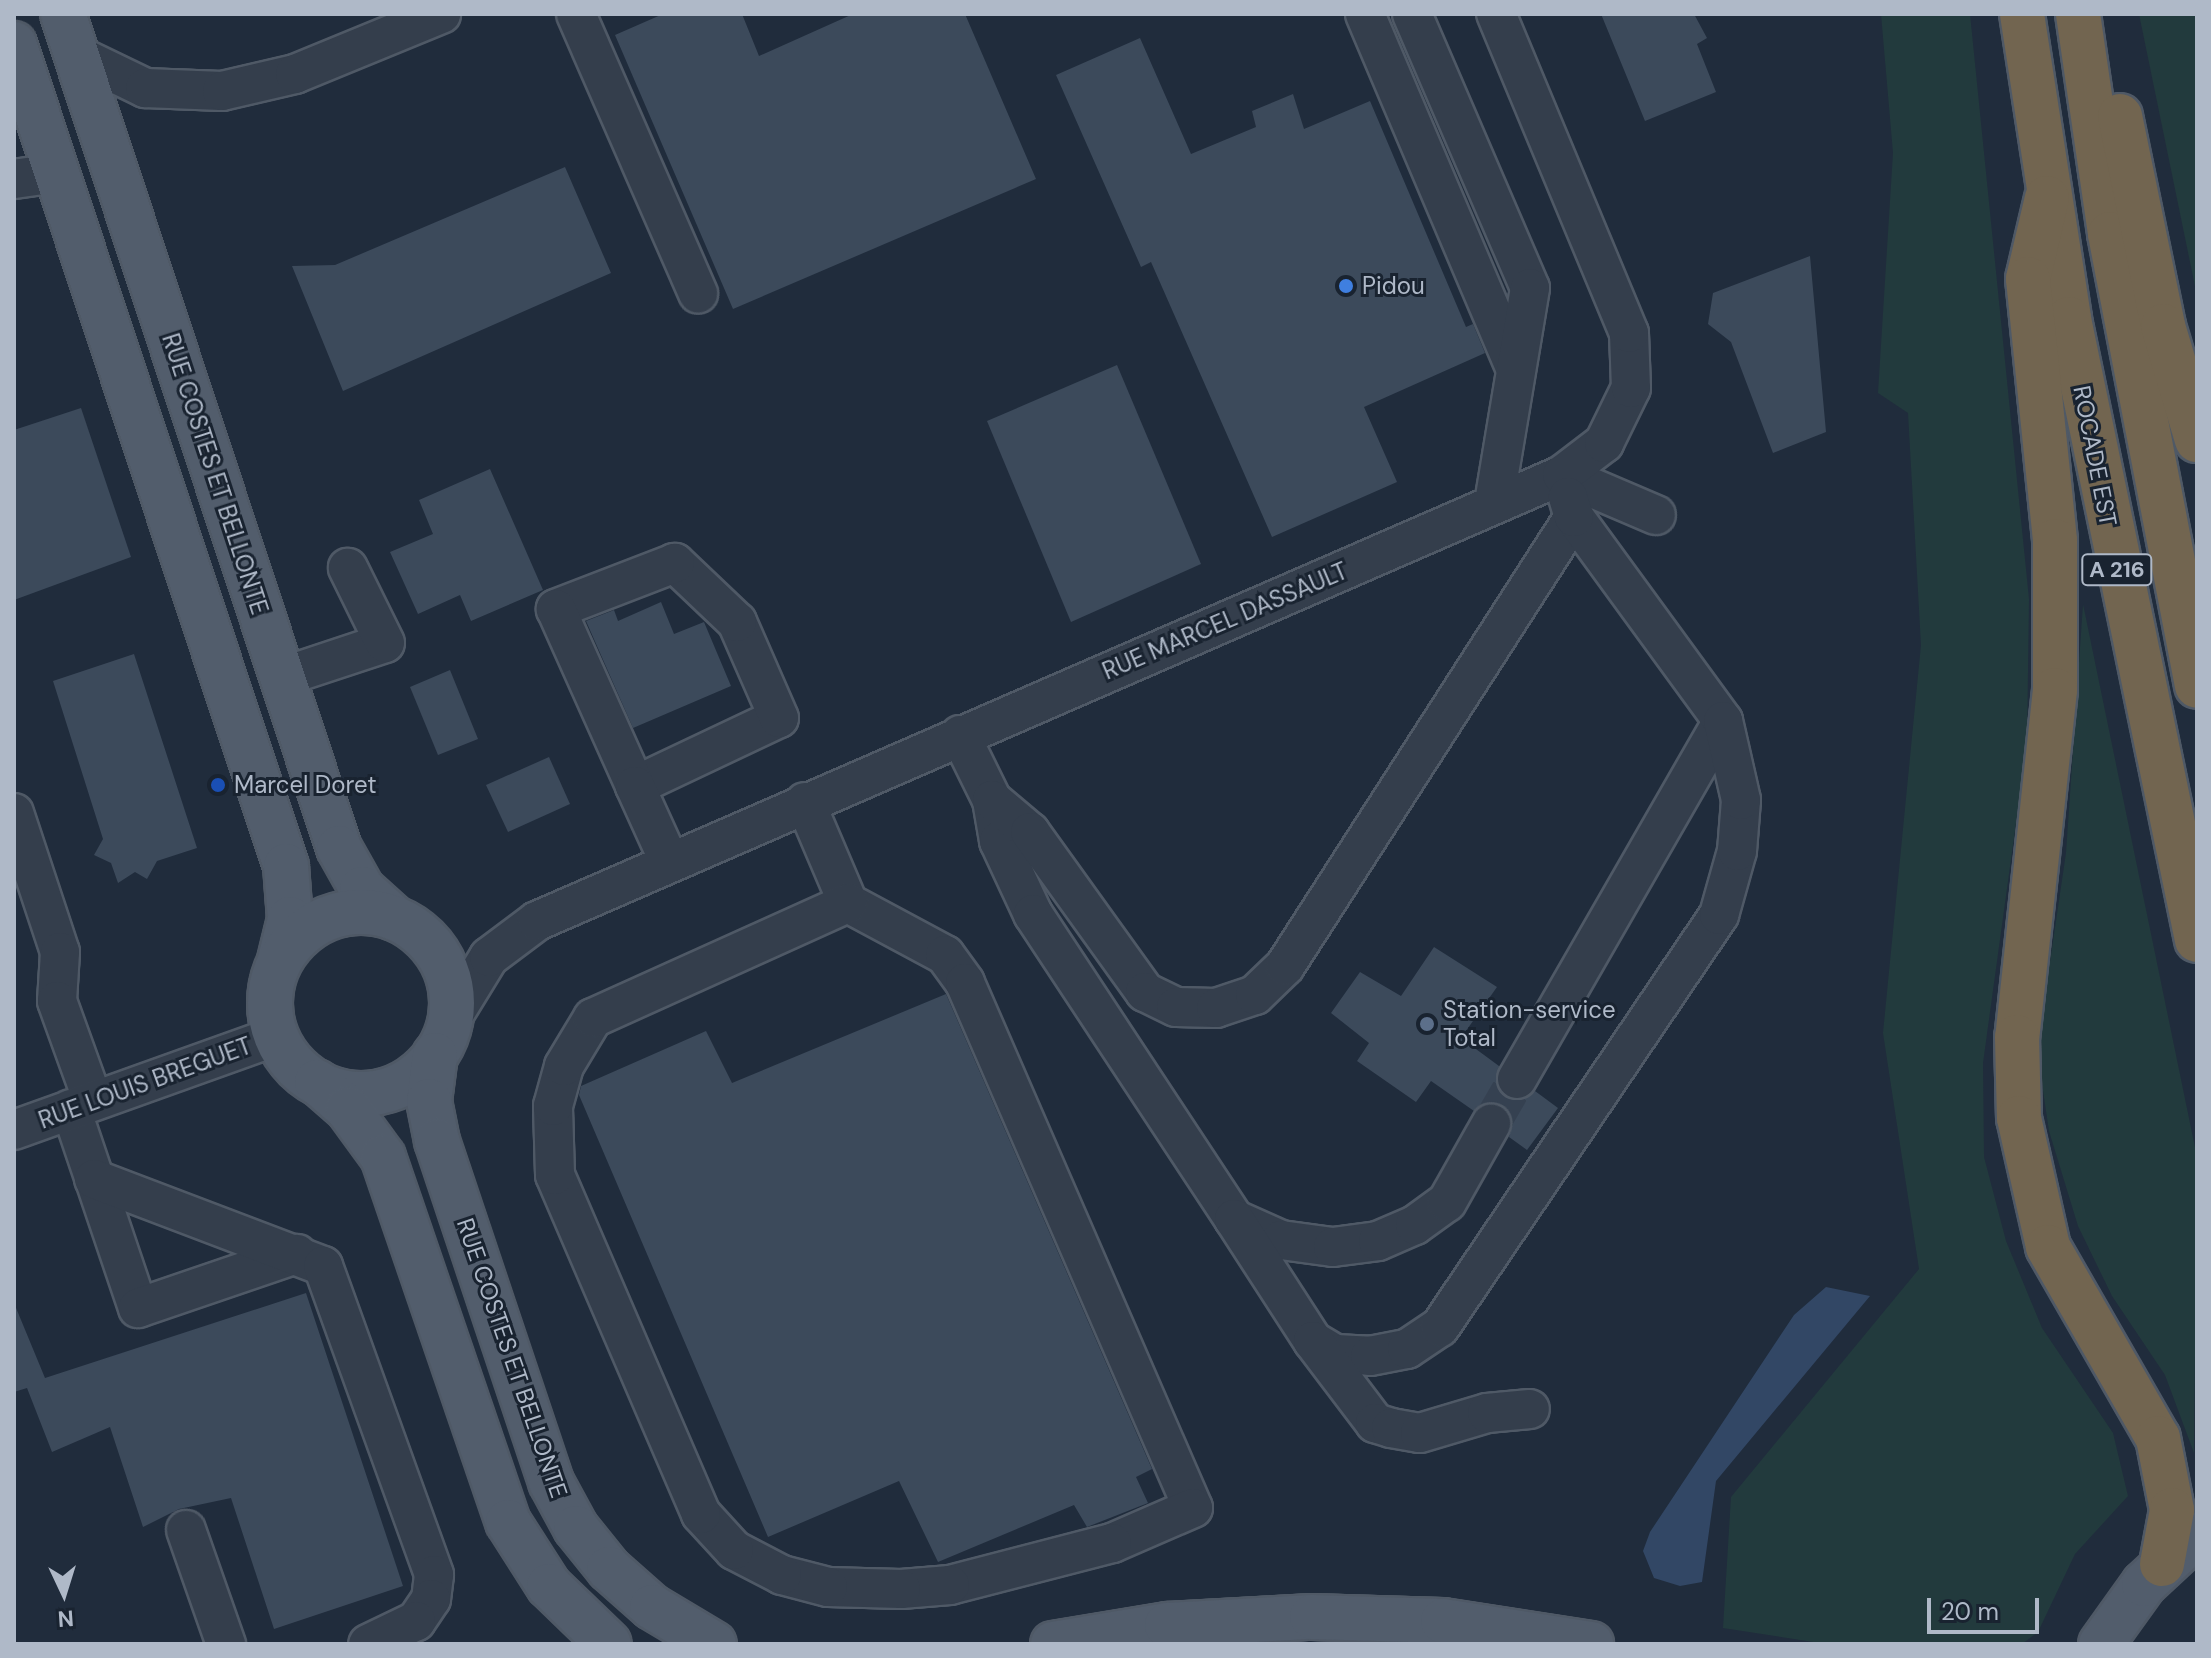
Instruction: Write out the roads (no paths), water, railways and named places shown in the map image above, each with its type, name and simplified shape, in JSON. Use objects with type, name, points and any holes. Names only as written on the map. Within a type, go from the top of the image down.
[{"type":"highway","name":"ROCADE EST","points":[[2022,14],[2047,198],[2112,544],[2197,940]]},
{"type":"highway","name":"A 216","points":[[2078,14],[2110,234],[2197,686]]},
{"type":"highway","points":[[2099,14],[2163,326],[2197,440]]},
{"type":"highway","points":[[2047,198],[2028,279],[2055,541],[2055,690],[2017,1037],[2019,1118],[2048,1247],[2158,1438],[2172,1510],[2162,1564]]},
{"type":"main road","name":"RUE COSTES ET BELLONTE","points":[[63,14],[346,864],[394,918]]},
{"type":"main road","points":[[14,44],[35,176],[286,866],[290,919],[270,998],[276,1036],[297,1067],[363,1126],[383,1157],[508,1522],[549,1586],[609,1644]]},
{"type":"main road","points":[[280,960],[306,930],[329,918],[355,912],[394,918],[418,931],[444,964],[443,1037],[406,1082],[381,1091],[341,1091],[317,1082]]},
{"type":"main road","name":"RUE COSTES ET BELLONTE","points":[[443,1037],[429,1101],[437,1141],[551,1482],[576,1528],[609,1569],[652,1607],[714,1644]]},
{"type":"main road","points":[[2101,1644],[2162,1564],[2197,1535]]},
{"type":"main road","points":[[1065,1643],[1209,1621],[1326,1617],[1443,1621],[1591,1644]]},
{"type":"street","points":[[77,55],[122,81],[195,93],[260,84],[362,30],[441,14]]},
{"type":"street","points":[[576,14],[698,293]]},
{"type":"street","points":[[1365,14],[1516,369]]},
{"type":"street","points":[[1412,14],[1530,288],[1494,504]]},
{"type":"street","name":"RUE MARCEL DASSAULT","points":[[443,1037],[474,974],[508,939],[669,861],[1562,475],[1596,451],[1621,420],[1633,361],[1618,300],[1496,14]]},
{"type":"street","points":[[1562,475],[1656,515]]},
{"type":"street","points":[[1313,1341],[1335,1354],[1370,1356],[1407,1349],[1440,1327],[1719,915],[1737,851],[1741,800],[1723,721],[1574,517],[1562,475]]},
{"type":"street","points":[[992,800],[1030,832],[1145,992],[1176,1007],[1202,1008],[1255,995],[1285,966],[1574,517]]},
{"type":"street","points":[[635,786],[779,718],[737,622],[675,563],[556,609],[635,786],[669,861]]},
{"type":"street","points":[[282,677],[385,643],[348,568]]},
{"type":"street","points":[[1517,1079],[1723,721]]},
{"type":"street","points":[[960,735],[992,800],[999,841],[1033,914],[1313,1341],[1375,1423],[1420,1433],[1487,1413],[1530,1409]]},
{"type":"street","points":[[805,802],[848,903],[945,955],[965,983],[1193,1508],[1112,1543],[950,1585],[901,1589],[828,1587],[782,1575],[734,1550],[701,1514],[555,1175],[553,1106],[564,1066],[593,1018],[848,903]]},
{"type":"street","points":[[14,813],[60,952],[57,1001],[82,1105],[94,1179],[138,1308],[297,1254]]},
{"type":"street","name":"RUE LOUIS BREGUET","points":[[14,1130],[276,1036]]},
{"type":"street","points":[[1234,1219],[1281,1240],[1333,1247],[1378,1241],[1415,1225],[1447,1202],[1491,1124]]},
{"type":"street","points":[[94,1179],[323,1266],[336,1290],[434,1575],[431,1599],[416,1621],[368,1644]]},
{"type":"street","points":[[186,1530],[226,1644]]},
{"type":"water","points":[[1826,1287],[1870,1296],[1716,1481],[1702,1582],[1680,1586],[1654,1578],[1643,1551],[1650,1532],[1794,1315]]},
{"type":"tunnel","points":[[1491,1124],[1517,1079]]},
{"type":"place","name":"Pidou","points":[[1346,286]]},
{"type":"place","name":"Marcel Doret","points":[[218,785]]},
{"type":"place","name":"Station-service Total","points":[[1427,1024]]}]
